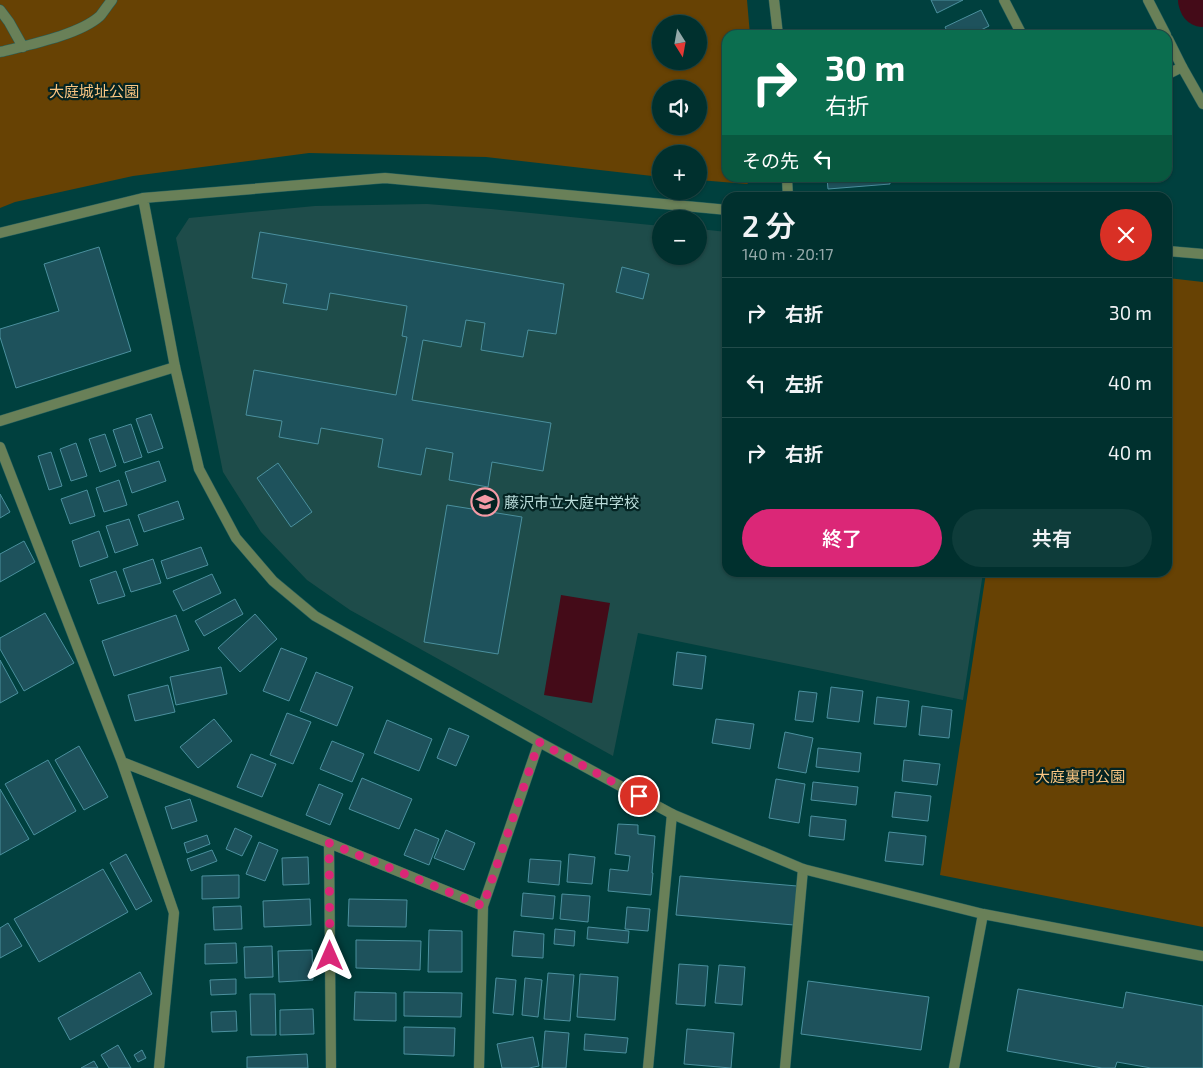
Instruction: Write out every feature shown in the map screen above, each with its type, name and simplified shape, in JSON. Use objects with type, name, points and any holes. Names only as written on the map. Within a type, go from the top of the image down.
[{"type":"street","points":[[0,52],[80,29],[100,16],[112,0]]},
{"type":"street","points":[[774,0],[777,30]]},
{"type":"street","points":[[1004,0],[1019,30]]},
{"type":"street","points":[[1148,0],[1163,30]]},
{"type":"street","points":[[0,10],[23,46]]},
{"type":"street","points":[[1172,47],[1203,104]]},
{"type":"street","points":[[1172,72],[1182,67]]},
{"type":"street","points":[[0,233],[143,198],[385,178],[722,209]]},
{"type":"street","points":[[143,198],[175,367],[199,469],[236,538],[273,581],[315,616],[539,742],[672,814],[803,869],[982,914],[1203,956]]},
{"type":"street","points":[[1172,251],[1203,254]]},
{"type":"street","points":[[0,421],[175,367]]},
{"type":"street","points":[[0,447],[122,762],[174,913],[159,1068]]},
{"type":"street","points":[[479,1068],[483,906],[539,742]]},
{"type":"street","points":[[122,762],[483,906]]},
{"type":"street","points":[[648,1068],[672,814]]},
{"type":"street","points":[[329,843],[331,1068]]},
{"type":"street","points":[[785,1068],[803,869]]},
{"type":"street","points":[[954,1068],[982,914]]},
{"type":"shaded area","name":"藤沢市立大庭中学校","points":[[427,204],[652,225],[652,265],[707,265],[707,230],[722,231],[722,577],[982,577],[963,700],[638,633],[613,756],[350,610],[307,580],[261,532],[223,472],[176,238],[189,218],[315,206]]},
{"type":"shaded area","points":[[561,595],[610,603],[592,703],[544,695]]},
{"type":"green space","name":"大庭城址公園","points":[[0,0],[747,0],[750,30],[722,30],[722,182],[707,181],[707,145],[652,145],[652,176],[486,157],[309,153],[133,176],[15,202],[0,208]]},
{"type":"green space","name":"大庭城址公園","points":[[723,182],[749,182],[747,184]]},
{"type":"green space","name":"大庭裏門公園","points":[[1172,278],[1203,282],[1203,927],[940,875],[985,577],[1172,577]]},
{"type":"building","points":[[931,0],[963,0],[937,13]]},
{"type":"building","points":[[981,10],[989,26],[981,30],[946,30],[945,27]]},
{"type":"building","points":[[827,182],[890,182],[890,184],[828,189]]},
{"type":"building","points":[[260,232],[564,284],[556,334],[528,330],[523,357],[481,350],[485,323],[466,320],[461,347],[423,340],[412,400],[551,423],[543,471],[492,462],[488,487],[449,480],[453,453],[426,448],[421,475],[378,467],[383,439],[321,428],[318,444],[279,437],[282,421],[246,415],[254,370],[396,395],[407,337],[402,336],[407,306],[330,293],[327,310],[283,303],[287,284],[252,278]]},
{"type":"building","points":[[99,247],[131,351],[16,388],[0,337],[0,329],[59,311],[44,264]]},
{"type":"building","points":[[622,267],[649,274],[643,299],[616,292]]},
{"type":"building","points":[[151,414],[163,448],[148,453],[136,419]]},
{"type":"building","points":[[131,424],[142,457],[124,463],[113,430]]},
{"type":"building","points":[[105,434],[116,466],[100,472],[89,439]]},
{"type":"building","points":[[76,443],[87,476],[71,481],[60,449]]},
{"type":"building","points":[[51,452],[62,486],[49,490],[38,456]]},
{"type":"building","points":[[159,461],[166,481],[132,493],[125,472]]},
{"type":"building","points":[[278,463],[312,512],[291,527],[257,478]]},
{"type":"building","points":[[119,480],[127,505],[104,512],[96,488]]},
{"type":"building","points":[[87,490],[95,516],[70,524],[61,499]]},
{"type":"building","points":[[0,494],[10,512],[0,518]]},
{"type":"building","points":[[178,501],[184,519],[144,532],[138,515]]},
{"type":"building","points":[[447,505],[522,517],[498,654],[424,642]]},
{"type":"building","points":[[129,519],[138,545],[115,553],[106,526]]},
{"type":"building","points":[[99,531],[108,557],[80,567],[72,541]]},
{"type":"building","points":[[24,541],[35,562],[0,582],[0,554]]},
{"type":"building","points":[[201,547],[208,565],[167,579],[161,561]]},
{"type":"building","points":[[153,559],[161,583],[131,592],[123,569]]},
{"type":"building","points":[[116,571],[125,596],[98,604],[90,580]]},
{"type":"building","points":[[212,574],[221,593],[183,611],[173,591]]},
{"type":"building","points":[[235,599],[243,614],[204,636],[195,621]]},
{"type":"building","points":[[45,613],[74,663],[24,691],[0,649],[0,638]]},
{"type":"building","points":[[255,614],[277,639],[240,672],[218,648]]},
{"type":"building","points":[[176,615],[189,650],[114,676],[102,641]]},
{"type":"building","points":[[281,648],[307,658],[289,701],[263,691]]},
{"type":"building","points":[[677,652],[706,656],[702,689],[673,685]]},
{"type":"building","points":[[0,660],[18,693],[0,703]]},
{"type":"building","points":[[221,667],[227,694],[176,705],[170,677]]},
{"type":"building","points":[[316,672],[353,687],[337,726],[300,711]]},
{"type":"building","points":[[168,685],[175,712],[135,721],[128,695]]},
{"type":"building","points":[[831,687],[863,691],[859,722],[827,718]]},
{"type":"building","points":[[799,691],[817,693],[813,722],[795,720]]},
{"type":"building","points":[[877,697],[909,701],[906,727],[874,724]]},
{"type":"building","points":[[922,706],[952,710],[949,738],[919,735]]},
{"type":"building","points":[[287,713],[311,722],[293,764],[270,755]]},
{"type":"building","points":[[214,719],[232,741],[198,768],[180,747]]},
{"type":"building","points":[[716,719],[754,724],[750,749],[712,743]]},
{"type":"building","points":[[387,720],[432,739],[419,771],[374,753]]},
{"type":"building","points":[[449,728],[469,736],[456,766],[437,758]]},
{"type":"building","points":[[785,732],[813,738],[806,773],[778,768]]},
{"type":"building","points":[[332,741],[364,754],[352,782],[320,769]]},
{"type":"building","points":[[79,746],[108,797],[84,810],[55,760]]},
{"type":"building","points":[[818,748],[861,753],[859,772],[816,767]]},
{"type":"building","points":[[251,754],[276,764],[262,797],[237,787]]},
{"type":"building","points":[[48,760],[76,811],[34,835],[5,784]]},
{"type":"building","points":[[904,760],[940,764],[937,785],[902,781]]},
{"type":"building","points":[[362,778],[412,799],[399,829],[349,809]]},
{"type":"building","points":[[776,779],[805,784],[799,823],[769,818]]},
{"type":"building","points":[[813,782],[858,787],[856,805],[811,800]]},
{"type":"building","points":[[319,784],[343,794],[330,825],[306,815]]},
{"type":"building","points":[[0,789],[29,839],[0,855]]},
{"type":"building","points":[[895,792],[931,796],[928,821],[892,817]]},
{"type":"building","points":[[190,799],[197,821],[172,829],[165,807]]},
{"type":"building","points":[[811,816],[846,820],[844,840],[809,836]]},
{"type":"building","points":[[618,824],[638,825],[638,834],[655,836],[651,895],[608,891],[610,869],[628,871],[630,856],[615,854]]},
{"type":"building","points":[[235,828],[252,836],[242,856],[226,849]]},
{"type":"building","points":[[415,829],[439,839],[429,865],[404,855]]},
{"type":"building","points":[[446,830],[475,843],[464,870],[434,858]]},
{"type":"building","points":[[889,832],[926,836],[923,865],[885,861]]},
{"type":"building","points":[[207,835],[210,844],[187,853],[184,843]]},
{"type":"building","points":[[259,842],[278,850],[265,881],[246,874]]},
{"type":"building","points":[[212,850],[217,861],[191,871],[187,859]]},
{"type":"building","points":[[126,854],[152,901],[136,910],[110,863]]},
{"type":"building","points":[[569,854],[595,857],[592,884],[567,882]]},
{"type":"building","points":[[308,857],[309,884],[283,885],[282,858]]},
{"type":"building","points":[[530,859],[561,861],[559,885],[528,882]]},
{"type":"building","points":[[103,869],[128,912],[39,962],[14,919]]},
{"type":"building","points":[[239,875],[239,898],[202,899],[202,876]]},
{"type":"building","points":[[680,876],[797,886],[794,925],[676,915]]},
{"type":"building","points":[[523,893],[555,896],[553,919],[521,916]]},
{"type":"building","points":[[562,894],[590,896],[588,922],[560,919]]},
{"type":"building","points":[[310,899],[311,925],[264,927],[263,901]]},
{"type":"building","points":[[349,899],[407,900],[406,927],[348,926]]},
{"type":"building","points":[[241,906],[242,929],[214,930],[213,907]]},
{"type":"building","points":[[627,907],[650,909],[648,931],[625,929]]},
{"type":"building","points":[[8,923],[22,946],[0,958],[0,928]]},
{"type":"building","points":[[588,927],[629,931],[628,943],[587,939]]},
{"type":"building","points":[[555,929],[575,931],[574,946],[554,944]]},
{"type":"building","points":[[429,930],[462,931],[462,972],[428,972]]},
{"type":"building","points":[[514,931],[544,934],[543,958],[512,956]]},
{"type":"building","points":[[356,940],[421,941],[420,970],[356,968]]},
{"type":"building","points":[[236,943],[237,963],[205,964],[205,944]]},
{"type":"building","points":[[272,946],[273,977],[245,978],[244,947]]},
{"type":"building","points":[[312,950],[313,980],[279,982],[278,951]]},
{"type":"building","points":[[679,964],[708,966],[705,1006],[676,1004]]},
{"type":"building","points":[[719,965],[745,967],[742,1005],[715,1003]]},
{"type":"building","points":[[140,972],[152,994],[70,1040],[58,1018]]},
{"type":"building","points":[[548,973],[574,975],[570,1021],[544,1019]]},
{"type":"building","points":[[580,974],[618,977],[615,1020],[577,1017]]},
{"type":"building","points":[[496,978],[516,980],[513,1015],[493,1013]]},
{"type":"building","points":[[525,978],[542,980],[538,1017],[522,1015]]},
{"type":"building","points":[[236,979],[236,994],[211,995],[210,980]]},
{"type":"building","points":[[808,981],[929,997],[921,1050],[801,1034]]},
{"type":"building","points":[[1018,989],[1123,1008],[1126,992],[1203,1006],[1203,1068],[1151,1068],[1117,1062],[1115,1068],[1102,1068],[1007,1051]]},
{"type":"building","points":[[355,992],[396,993],[396,1021],[354,1020]]},
{"type":"building","points":[[404,992],[462,993],[461,1017],[404,1016]]},
{"type":"building","points":[[250,994],[275,994],[276,1035],[251,1035]]},
{"type":"building","points":[[313,1009],[314,1034],[280,1035],[280,1010]]},
{"type":"building","points":[[236,1011],[237,1031],[212,1032],[211,1012]]},
{"type":"building","points":[[404,1027],[455,1028],[454,1056],[404,1054]]},
{"type":"building","points":[[687,1029],[734,1033],[731,1068],[684,1064]]},
{"type":"building","points":[[545,1031],[569,1033],[566,1068],[542,1068]]},
{"type":"building","points":[[585,1034],[628,1038],[626,1053],[584,1050]]},
{"type":"building","points":[[533,1037],[539,1066],[502,1068],[497,1044]]},
{"type":"building","points":[[118,1045],[131,1068],[109,1068],[101,1055]]},
{"type":"building","points":[[142,1050],[146,1058],[138,1062],[134,1055]]},
{"type":"building","points":[[307,1054],[308,1068],[247,1068],[247,1057]]},
{"type":"building","points":[[94,1061],[98,1068],[81,1068]]},
{"type":"place","name":"藤沢市立大庭中学校","points":[[485,502]]},
{"type":"route","points":[[330,956],[329,843],[483,906],[539,742],[639,796]]}]
